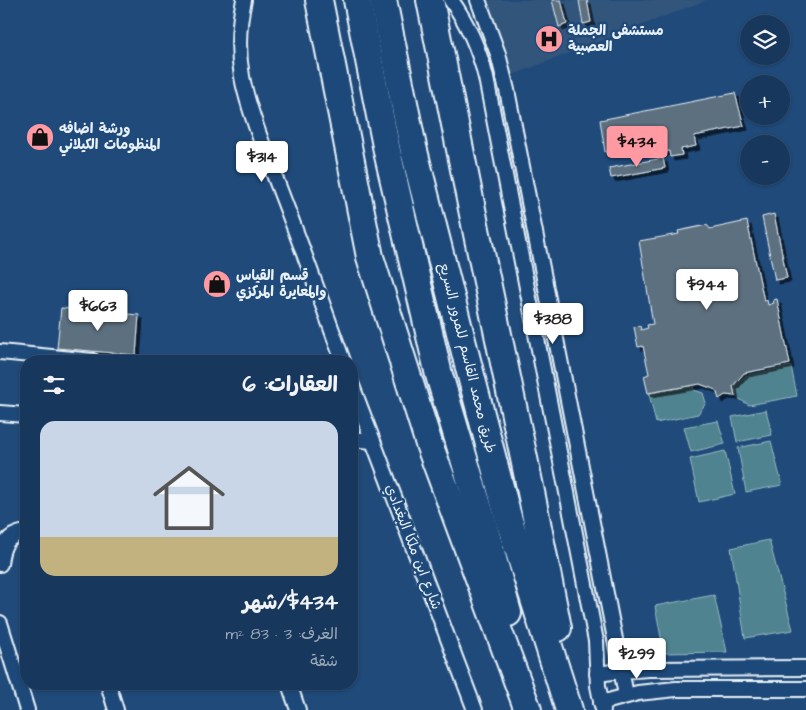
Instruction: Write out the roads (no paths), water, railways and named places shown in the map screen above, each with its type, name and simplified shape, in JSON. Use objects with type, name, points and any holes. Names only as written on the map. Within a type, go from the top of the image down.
[{"type":"highway","points":[[319,0],[370,257],[429,444],[528,710]]},
{"type":"highway","name":"طريق محمد القاسم للمرور السريع","points":[[357,0],[387,151],[439,375],[482,519],[535,710]]},
{"type":"highway","name":"طريق محمد القاسم للمرور السريع","points":[[383,0],[414,147],[468,368],[508,517],[569,710]]},
{"type":"highway","points":[[430,0],[575,710]]},
{"type":"street","points":[[244,0],[238,44],[245,95],[341,355]]},
{"type":"street","points":[[451,0],[473,38],[486,78],[596,641],[597,674],[602,706],[626,695],[652,691],[806,689]]},
{"type":"street","points":[[468,0],[491,36]]},
{"type":"street","points":[[478,0],[503,73],[509,100],[626,695]]},
{"type":"street","points":[[0,352],[31,355]]},
{"type":"street","name":"شارع ابن ملكا البغدادي","points":[[358,402],[475,710]]},
{"type":"street","points":[[0,413],[20,415]]},
{"type":"street","points":[[358,440],[372,441]]},
{"type":"street","points":[[0,564],[3,547],[13,535],[20,533]]},
{"type":"street","points":[[0,622],[20,690]]},
{"type":"street","points":[[597,674],[649,669],[806,668]]},
{"type":"street","points":[[649,669],[652,691]]},
{"type":"street","points":[[20,690],[26,710]]},
{"type":"street","points":[[110,690],[116,710]]},
{"type":"street","points":[[291,690],[298,710]]},
{"type":"place","name":"مستشفى الجملة العصبية","points":[[549,39]]},
{"type":"place","name":"ورشة اضافه المنظومات الكيلاني","points":[[40,137]]},
{"type":"place","name":"قسم القياس والمعايرة المركزي","points":[[217,284]]}]
